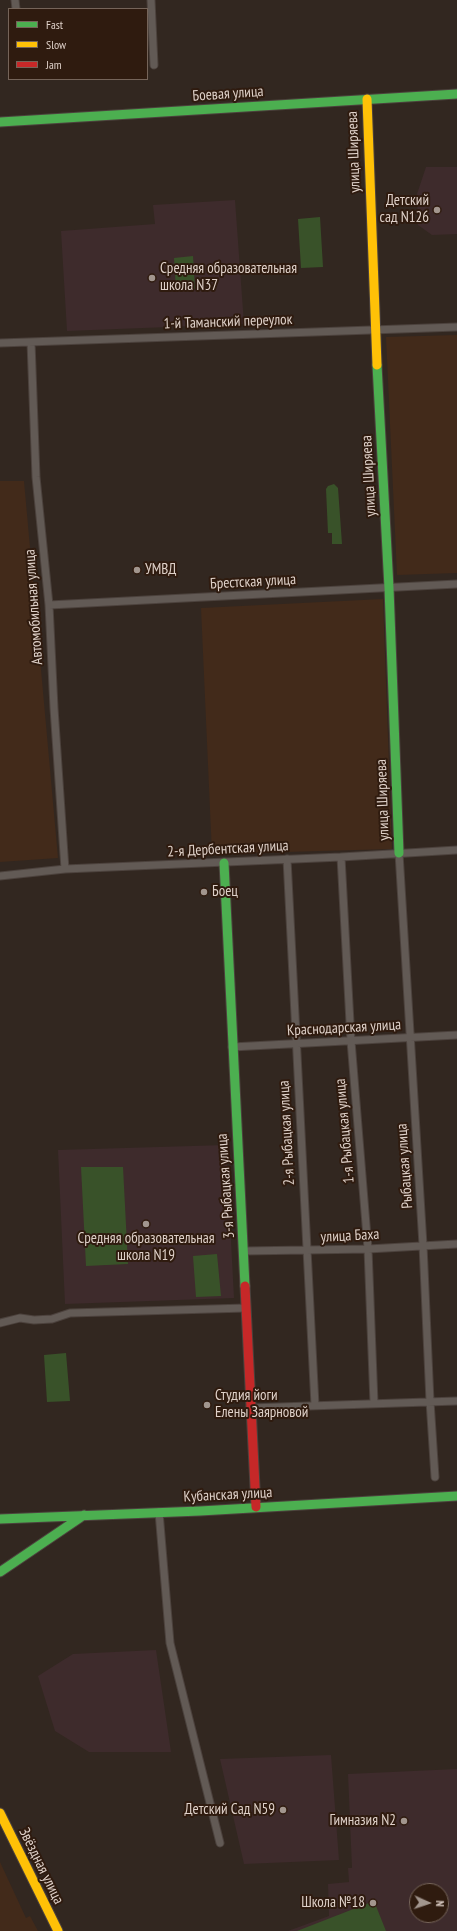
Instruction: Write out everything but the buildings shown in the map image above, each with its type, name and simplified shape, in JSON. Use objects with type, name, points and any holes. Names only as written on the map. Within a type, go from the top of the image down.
[{"type":"street","points":[[151,0],[154,65]]},
{"type":"street","name":"Боевая улица","points":[[0,122],[457,94]]},
{"type":"street","name":"улица Ширяева","points":[[366,99],[375,329],[389,588],[399,853]]},
{"type":"street","name":"1-й Таманский переулок","points":[[0,343],[457,327]]},
{"type":"street","name":"Автомобильная улица","points":[[31,342],[36,477],[49,605],[54,708],[65,869]]},
{"type":"street","name":"Брестская улица","points":[[49,605],[457,584]]},
{"type":"street","name":"2-я Дербентская улица","points":[[0,876],[65,869],[224,863],[457,850]]},
{"type":"street","name":"Рыбацкая улица","points":[[399,853],[423,1245],[435,1477]]},
{"type":"street","name":"1-я Рыбацкая улица","points":[[341,857],[351,1041],[368,1249],[374,1403]]},
{"type":"street","name":"2-я Рыбацкая улица","points":[[286,859],[315,1405]]},
{"type":"street","name":"3-я Рыбацкая улица","points":[[224,863],[256,1507]]},
{"type":"street","name":"Краснодарская улица","points":[[232,1047],[457,1035]]},
{"type":"street","name":"улица Баха","points":[[244,1251],[368,1249],[457,1244]]},
{"type":"street","points":[[0,1323],[20,1318],[34,1320],[52,1319],[70,1313],[246,1308]]},
{"type":"street","points":[[250,1408],[457,1401]]},
{"type":"street","name":"Кубанская улица","points":[[0,1519],[457,1496]]},
{"type":"street","points":[[159,1512],[170,1643],[220,1843]]},
{"type":"street","points":[[0,1572],[85,1515]]},
{"type":"street","name":"Звёздная улица","points":[[0,1813],[58,1931]]},
{"type":"shaded area","name":"Детский сад N126","points":[[426,167],[457,167],[457,234],[432,235],[418,225],[417,194]]},
{"type":"shaded area","name":"Средняя образовательная школа N37","points":[[235,200],[244,324],[67,331],[61,231],[155,224],[153,205]]},
{"type":"shaded area","points":[[457,335],[457,573],[397,575],[386,337]]},
{"type":"shaded area","points":[[0,481],[24,481],[58,858],[0,862]]},
{"type":"shaded area","points":[[383,599],[392,849],[212,854],[201,608]]},
{"type":"shaded area","name":"Средняя образовательная школа N19","points":[[226,1145],[234,1298],[65,1304],[58,1150]]},
{"type":"shaded area","points":[[156,1650],[171,1752],[89,1752],[55,1731],[38,1676],[73,1654]]},
{"type":"shaded area","name":"Детский Сад N59","points":[[331,1755],[339,1860],[244,1864],[220,1759]]},
{"type":"shaded area","name":"Гимназия N2","points":[[457,1769],[457,1931],[288,1931],[329,1916],[328,1884],[349,1882],[348,1868],[352,1868],[348,1774]]},
{"type":"shaded area","points":[[0,1862],[26,1918],[30,1916],[38,1931],[0,1931]]},
{"type":"green space","points":[[320,217],[323,267],[301,268],[298,219]]},
{"type":"green space","points":[[193,256],[195,289],[176,290],[174,258]]},
{"type":"green space","points":[[334,484],[338,488],[342,544],[332,544],[332,533],[328,533],[326,489],[328,486]]},
{"type":"green space","points":[[81,1167],[123,1167],[128,1264],[86,1266]]},
{"type":"green space","points":[[217,1254],[221,1296],[196,1297],[193,1256]]},
{"type":"green space","points":[[66,1353],[70,1401],[47,1402],[44,1355]]},
{"type":"green space","points":[[374,1901],[386,1931],[297,1931]]},
{"type":"traffic: fast","points":[[0,122],[457,94]]},
{"type":"traffic: fast","points":[[377,365],[389,588],[399,853]]},
{"type":"traffic: fast","points":[[224,863],[245,1286]]},
{"type":"traffic: fast","points":[[0,1519],[200,1511],[457,1496]]},
{"type":"traffic: fast","points":[[0,1572],[84,1515]]},
{"type":"traffic: slow","points":[[367,99],[377,365]]},
{"type":"traffic: slow","points":[[0,1813],[58,1931]]},
{"type":"traffic: jam","points":[[245,1286],[256,1507]]},
{"type":"place","name":"Детский сад N126","points":[[437,210]]},
{"type":"place","name":"Средняя образовательная школа N37","points":[[152,278]]},
{"type":"place","name":"УМВД","points":[[137,570]]},
{"type":"place","name":"Боец","points":[[204,892]]},
{"type":"place","name":"Средняя образовательная школа N19","points":[[146,1224]]},
{"type":"place","name":"Студия йоги Елены Заярновой","points":[[207,1405]]},
{"type":"place","name":"Детский Сад N59","points":[[283,1810]]},
{"type":"place","name":"Гимназия N2","points":[[404,1821]]},
{"type":"place","name":"Школа №18","points":[[373,1903]]}]
